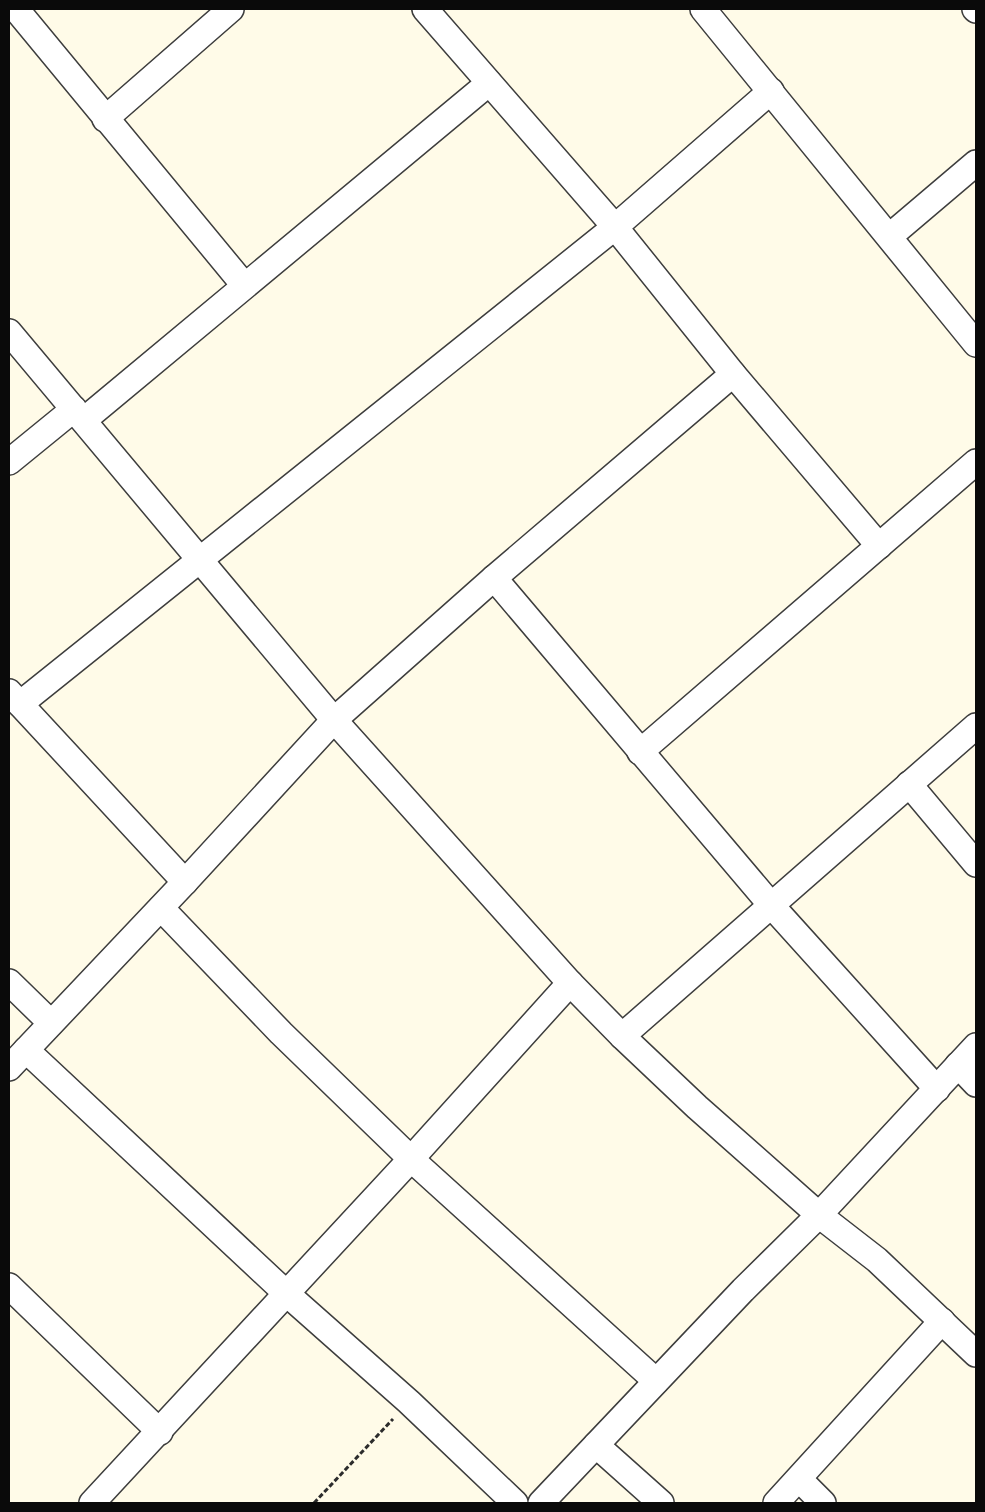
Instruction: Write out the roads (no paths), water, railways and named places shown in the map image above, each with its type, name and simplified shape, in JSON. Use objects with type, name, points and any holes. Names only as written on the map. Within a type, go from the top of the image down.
[{"type":"street","points":[[16,9],[244,286]]},
{"type":"street","points":[[105,119],[231,9]]},
{"type":"street","points":[[425,9],[615,227],[733,374],[879,546]]},
{"type":"street","points":[[703,9],[890,236],[976,344]]},
{"type":"street","points":[[9,462],[79,415],[244,286],[489,83]]},
{"type":"street","points":[[185,882],[14,698],[201,561],[615,227],[771,91]]},
{"type":"street","points":[[890,236],[976,163]]},
{"type":"street","points":[[9,332],[334,720],[570,983],[622,1036],[697,1107],[819,1215],[877,1260],[976,1354]]},
{"type":"street","points":[[9,1068],[161,908],[334,720],[494,578],[733,374]]},
{"type":"street","points":[[640,752],[976,462]]},
{"type":"street","points":[[494,578],[772,905],[937,1089]]},
{"type":"street","points":[[622,1036],[976,726]]},
{"type":"street","points":[[909,784],[976,864]]},
{"type":"street","points":[[161,908],[281,1033],[412,1159],[656,1381]]},
{"type":"street","points":[[9,982],[51,1023]]},
{"type":"street","points":[[92,1503],[412,1159],[570,983]]},
{"type":"street","points":[[541,1503],[743,1290],[819,1215],[976,1046]]},
{"type":"street","points":[[26,1050],[286,1294],[409,1402],[515,1503]]},
{"type":"street","points":[[958,1065],[976,1084]]},
{"type":"street","points":[[9,1286],[160,1432]]},
{"type":"street","points":[[776,1503],[942,1321]]},
{"type":"street","points":[[596,1445],[661,1503]]},
{"type":"street","points":[[799,1479],[823,1503]]}]
